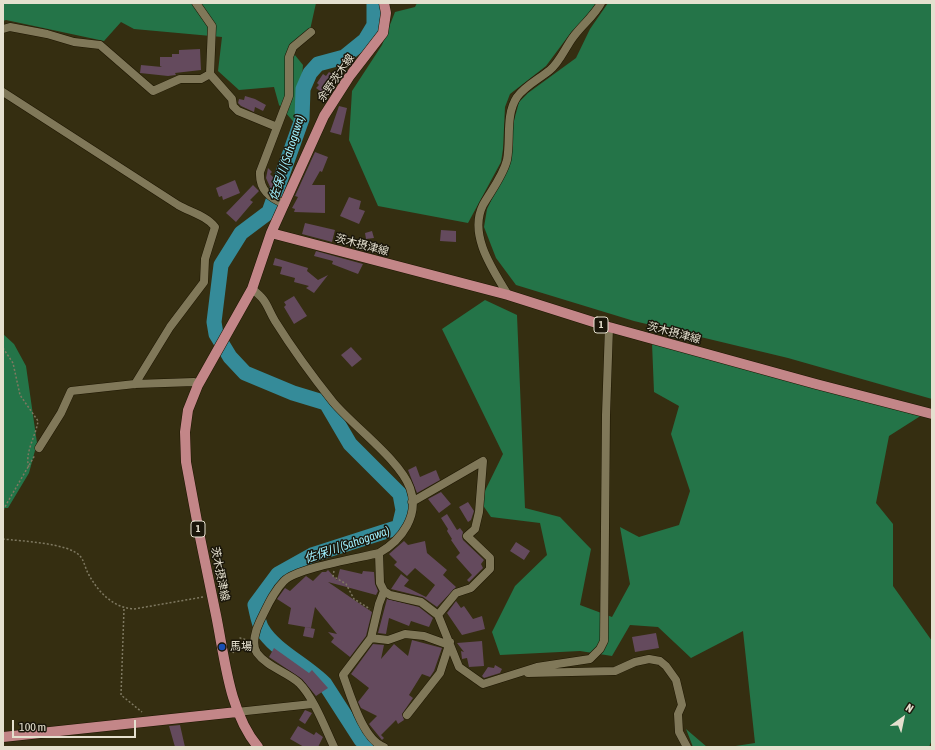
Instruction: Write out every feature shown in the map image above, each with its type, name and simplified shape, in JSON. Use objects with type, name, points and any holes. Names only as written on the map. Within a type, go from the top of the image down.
[{"type":"main road","name":"余野茨木線","points":[[271,233],[324,116],[349,77],[383,34],[386,13],[384,3]]},
{"type":"main road","name":"茨木摂津線","points":[[258,747],[247,734],[236,712],[186,462],[185,432],[188,410],[198,385],[252,289],[271,233],[508,295],[609,327],[816,384],[932,414]]},
{"type":"main road","points":[[3,737],[236,712]]},
{"type":"street","points":[[196,3],[212,26],[210,74],[232,99],[233,106],[238,111],[276,127]]},
{"type":"street","points":[[508,295],[484,249],[477,225],[482,207],[495,186],[506,161],[511,108],[517,97],[525,88],[551,69],[575,34],[588,22],[601,3]]},
{"type":"street","points":[[3,29],[10,27],[47,34],[74,42],[100,45],[153,91],[180,79],[201,79],[210,74]]},
{"type":"street","points":[[285,204],[268,195],[260,181],[265,157],[289,96],[289,57],[293,47],[311,32]]},
{"type":"street","points":[[3,92],[178,206],[210,220],[215,227],[205,259],[204,282],[170,327],[135,384]]},
{"type":"street","points":[[252,289],[267,302],[274,319],[334,402],[399,469],[410,488],[412,502],[409,525],[397,539],[379,553],[310,569],[285,580],[275,593],[257,626],[255,642],[257,652],[273,666],[299,684],[312,704],[334,747]]},
{"type":"street","points":[[379,553],[380,582],[384,591],[390,595],[421,602],[438,615],[441,626],[459,667],[483,684],[537,667],[590,660],[600,649],[604,641],[606,415],[609,327]]},
{"type":"street","points":[[39,448],[61,413],[71,391],[135,384],[194,382],[198,385]]},
{"type":"street","points":[[412,502],[483,460],[479,512],[475,529],[467,536],[490,558],[490,569],[471,588],[456,593],[438,615]]},
{"type":"street","points":[[384,591],[371,638],[344,675],[357,715],[373,741],[384,747]]},
{"type":"street","points":[[371,638],[388,640],[405,634],[424,636],[450,644]]},
{"type":"street","points":[[407,715],[440,673],[450,644]]},
{"type":"street","points":[[515,674],[615,671],[635,662],[649,659],[660,661],[666,666],[676,680],[682,705],[678,714],[679,732],[687,747]]},
{"type":"street","points":[[236,712],[312,704]]},
{"type":"path","points":[[3,348],[13,363],[20,395],[38,421],[31,442],[27,464],[29,468]]},
{"type":"path","points":[[3,510],[29,468],[39,448]]},
{"type":"path","points":[[3,538],[69,549],[80,556],[97,588],[124,609],[134,610],[212,595]]},
{"type":"path","points":[[332,564],[335,570],[333,576],[346,584],[354,599],[377,614]]},
{"type":"path","points":[[124,609],[121,695],[140,710],[146,721]]},
{"type":"path","points":[[225,658],[232,654],[240,638],[255,642]]},
{"type":"green space","points":[[3,3],[316,3],[310,30],[290,49],[303,65],[298,127],[279,105],[274,87],[239,90],[218,71],[222,37],[134,29],[121,22],[104,41],[6,20],[3,21]]},
{"type":"green space","points":[[417,3],[596,3],[584,21],[572,31],[546,66],[510,94],[505,107],[501,162],[468,223],[378,206],[349,140],[352,91],[382,45],[395,12],[415,7]]},
{"type":"green space","points":[[608,3],[932,3],[932,399],[788,358],[634,321],[516,285],[496,258],[484,227],[487,209],[509,164],[513,124],[519,102],[528,93],[576,58],[590,29]]},
{"type":"green space","points":[[485,300],[517,315],[525,508],[560,517],[591,549],[580,605],[612,617],[630,584],[620,527],[639,537],[679,525],[690,491],[671,434],[679,406],[654,392],[652,343],[922,415],[889,436],[876,503],[893,524],[893,586],[932,641],[932,740],[929,747],[729,747],[755,743],[743,631],[691,658],[658,627],[630,625],[612,656],[580,651],[500,655],[492,632],[515,586],[547,555],[540,523],[491,517],[480,501],[503,454],[442,329]]},
{"type":"green space","points":[[3,334],[14,344],[26,366],[37,443],[29,473],[8,508],[3,508]]},
{"type":"green space","points":[[686,729],[707,747],[693,747]]},
{"type":"building","points":[[200,49],[201,70],[175,73],[176,75],[168,76],[140,73],[141,65],[162,67],[160,66],[160,57],[172,57],[172,54],[179,54],[179,50]]},
{"type":"building","points":[[329,72],[335,76],[323,93],[316,88],[319,85],[317,83],[323,74],[326,76]]},
{"type":"building","points":[[245,96],[266,105],[263,111],[255,107],[254,112],[241,106],[238,103],[239,99],[244,100]]},
{"type":"building","points":[[339,106],[347,108],[341,135],[330,132]]},
{"type":"building","points":[[315,152],[328,157],[322,172],[320,171],[312,185],[325,185],[325,213],[294,212],[295,209],[292,208],[298,197],[295,196]]},
{"type":"building","points":[[268,168],[272,172],[270,174],[276,180],[276,184],[271,189],[266,178]]},
{"type":"building","points":[[235,180],[240,193],[223,200],[222,196],[219,197],[216,188]]},
{"type":"building","points":[[253,185],[259,191],[250,200],[253,202],[236,222],[226,213]]},
{"type":"building","points":[[349,197],[361,201],[359,209],[365,211],[359,224],[340,216]]},
{"type":"building","points":[[305,223],[335,230],[332,242],[302,234]]},
{"type":"building","points":[[441,230],[456,231],[456,242],[440,241]]},
{"type":"building","points":[[372,231],[374,238],[366,239],[365,233]]},
{"type":"building","points":[[316,251],[363,264],[358,274],[332,264],[333,261],[314,256]]},
{"type":"building","points":[[275,258],[308,268],[307,271],[318,280],[328,275],[314,293],[306,288],[309,286],[294,282],[295,278],[280,274],[282,267],[273,265]]},
{"type":"building","points":[[294,296],[307,316],[294,324],[284,307],[286,305],[284,302]]},
{"type":"building","points":[[351,347],[362,359],[352,367],[341,355]]},
{"type":"building","points":[[416,466],[420,477],[436,470],[440,480],[417,493],[408,470]]},
{"type":"building","points":[[441,492],[451,504],[439,513],[428,499]]},
{"type":"building","points":[[468,502],[474,511],[471,520],[468,522],[459,507]]},
{"type":"building","points":[[447,514],[457,530],[460,528],[463,532],[463,540],[484,560],[481,564],[483,568],[469,582],[467,580],[472,575],[456,557],[460,553],[451,540],[452,539],[447,531],[448,529],[441,518]]},
{"type":"building","points":[[404,541],[408,545],[425,541],[427,553],[447,570],[443,575],[456,587],[437,607],[423,597],[391,589],[401,574],[409,580],[404,586],[426,597],[435,585],[415,568],[407,576],[394,565],[397,562],[389,554]]},
{"type":"building","points":[[516,542],[530,551],[524,560],[510,551]]},
{"type":"building","points":[[340,569],[362,574],[363,571],[374,572],[375,584],[378,591],[376,595],[328,582],[372,612],[366,636],[350,657],[331,642],[334,638],[328,632],[337,634],[315,607],[311,628],[288,624],[291,608],[277,599],[285,588],[290,591],[306,576],[313,581],[322,572],[326,572],[328,570],[337,580]]},
{"type":"building","points":[[387,599],[419,607],[433,618],[429,627],[411,621],[409,626],[389,618],[386,634],[378,633]]},
{"type":"building","points":[[456,601],[461,608],[464,606],[473,619],[482,616],[485,629],[462,635],[447,613]]},
{"type":"building","points":[[305,627],[315,629],[313,638],[303,636]]},
{"type":"building","points":[[656,633],[659,648],[635,652],[632,637]]},
{"type":"building","points":[[412,640],[442,648],[434,671],[430,677],[422,674],[409,695],[413,698],[402,714],[404,720],[398,724],[396,720],[381,735],[384,738],[382,740],[369,724],[377,716],[361,708],[358,702],[369,688],[351,674],[373,644],[384,645],[381,659],[394,644],[408,656]]},
{"type":"building","points":[[482,641],[484,666],[469,667],[467,658],[462,659],[461,651],[464,652],[457,643]]},
{"type":"building","points":[[274,648],[309,673],[312,670],[328,688],[316,696],[302,679],[269,657]]},
{"type":"building","points":[[495,665],[502,669],[500,673],[484,678],[482,676],[488,667],[494,668]]},
{"type":"building","points":[[305,710],[312,713],[305,724],[299,720]]},
{"type":"building","points":[[180,725],[185,747],[175,747],[169,726]]},
{"type":"building","points":[[298,726],[314,735],[316,732],[323,737],[318,747],[304,747],[290,739]]},
{"type":"waterway","name":"佐保川 (Sahogawa)","points":[[372,747],[361,740],[325,684],[267,637],[262,629],[255,605],[278,574],[312,555],[399,527],[403,510],[400,494],[350,444],[326,403],[293,393],[245,373],[230,357],[216,334],[214,322],[221,265],[241,233],[269,212],[302,119],[303,89],[310,73],[318,64],[344,57],[365,40],[374,25],[374,3]]},
{"type":"place","name":"馬場","points":[[222,647]]}]
